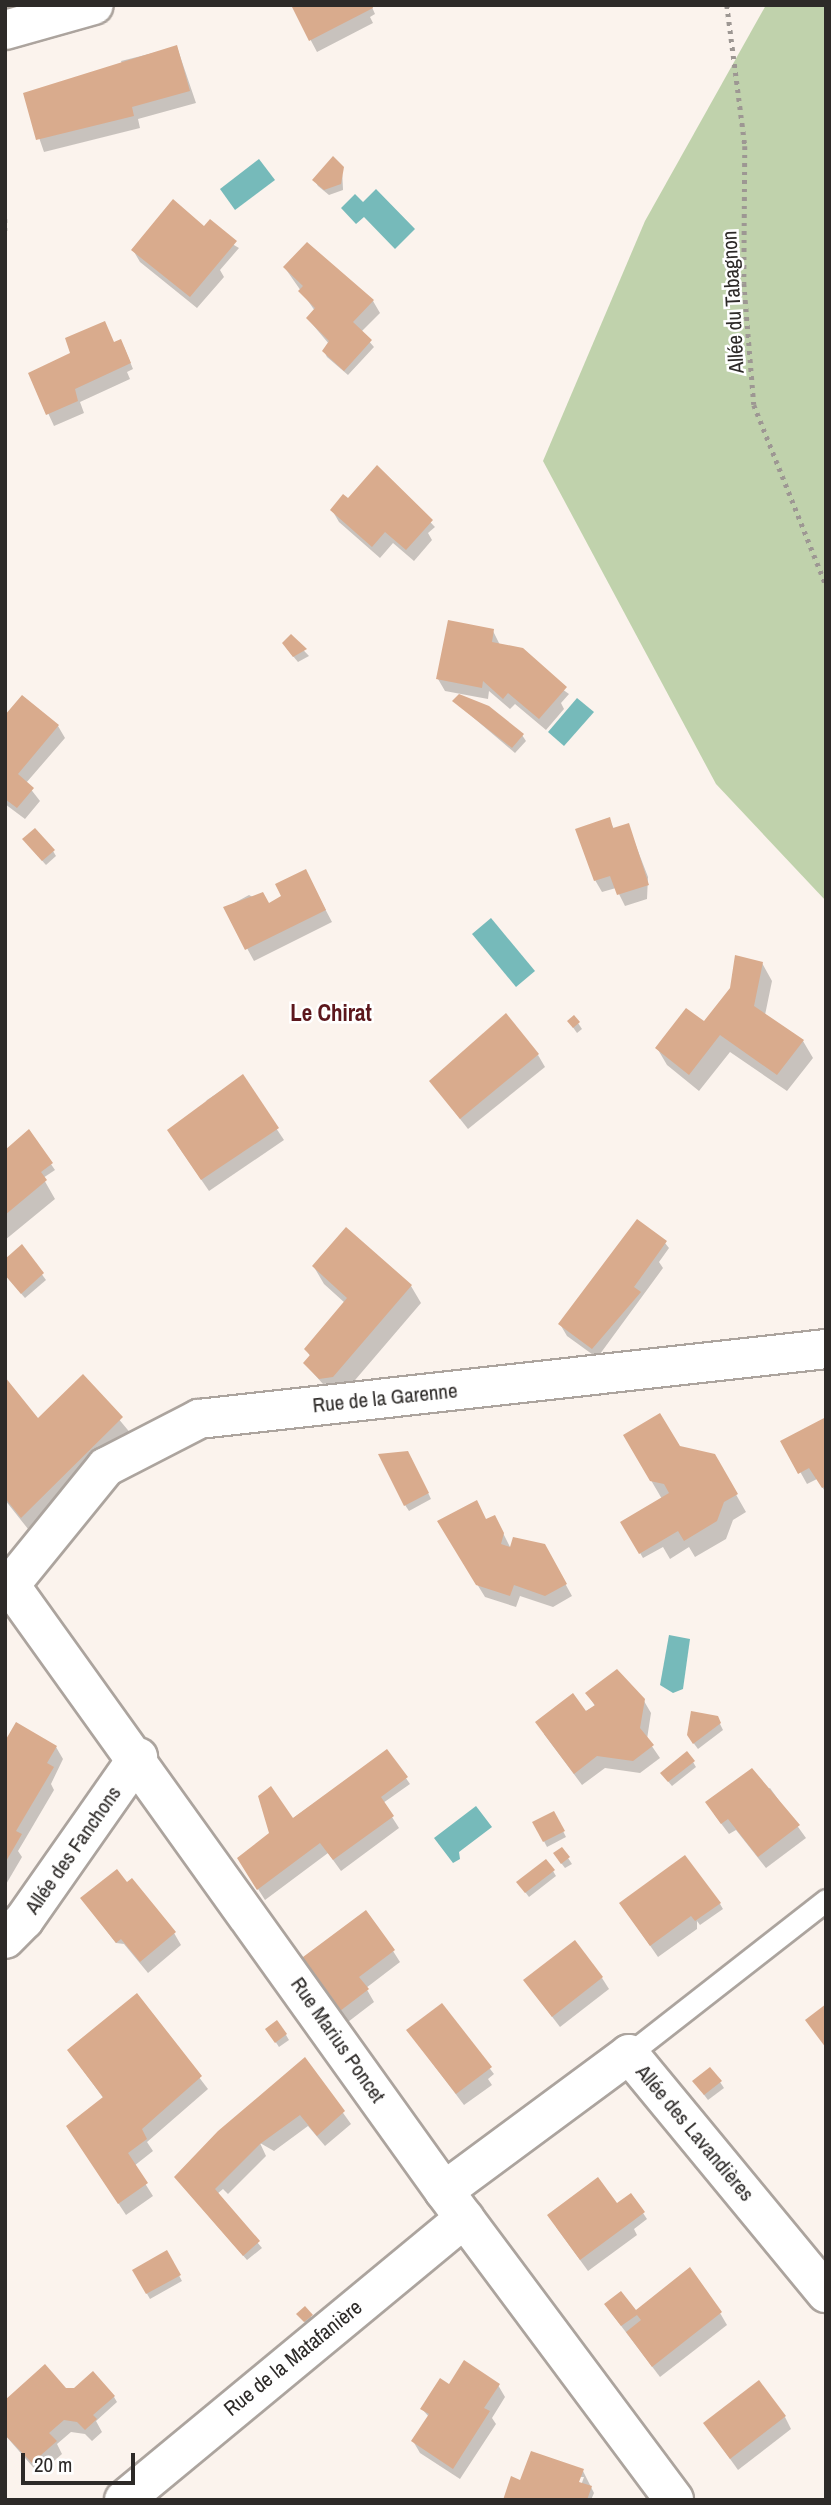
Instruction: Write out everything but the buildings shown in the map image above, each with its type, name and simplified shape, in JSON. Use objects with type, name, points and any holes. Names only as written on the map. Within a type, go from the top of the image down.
[{"type":"street","points":[[5,30],[94,5]]},
{"type":"street","name":"Rue de la Garenne","points":[[8,1581],[106,1467],[199,1419],[826,1349]]},
{"type":"street","name":"Rue Marius Poncet","points":[[8,1581],[138,1757],[454,2205],[674,2500]]},
{"type":"street","name":"Allée des Fanchons","points":[[5,1939],[24,1920],[138,1757]]},
{"type":"street","name":"Allée des Lavandières","points":[[454,2205],[629,2054],[826,2293]]},
{"type":"street","name":"Rue de la Matafanière","points":[[124,2500],[454,2205]]},
{"type":"lane","points":[[629,2054],[826,1900]]},
{"type":"path","name":"Allée du Tabagnon","points":[[727,5],[746,146],[744,283],[754,405],[826,585]]},
{"type":"path","points":[[5,219],[5,233]]},
{"type":"green space","points":[[766,5],[826,5],[826,901],[716,784],[543,461],[645,221]]},
{"type":"water","points":[[259,159],[275,180],[235,210],[220,189]]},
{"type":"water","points":[[376,189],[415,229],[395,249],[364,217],[356,224],[341,208],[355,194],[363,202]]},
{"type":"water","points":[[577,698],[594,712],[564,746],[548,732]]},
{"type":"water","points":[[491,918],[535,971],[516,987],[472,934]]},
{"type":"water","points":[[669,1635],[690,1639],[683,1689],[673,1693],[660,1685]]},
{"type":"water","points":[[476,1806],[492,1827],[459,1852],[460,1859],[453,1863],[434,1838]]},
{"type":"district","name":"Le Chirat","points":[[331,1013]]}]
